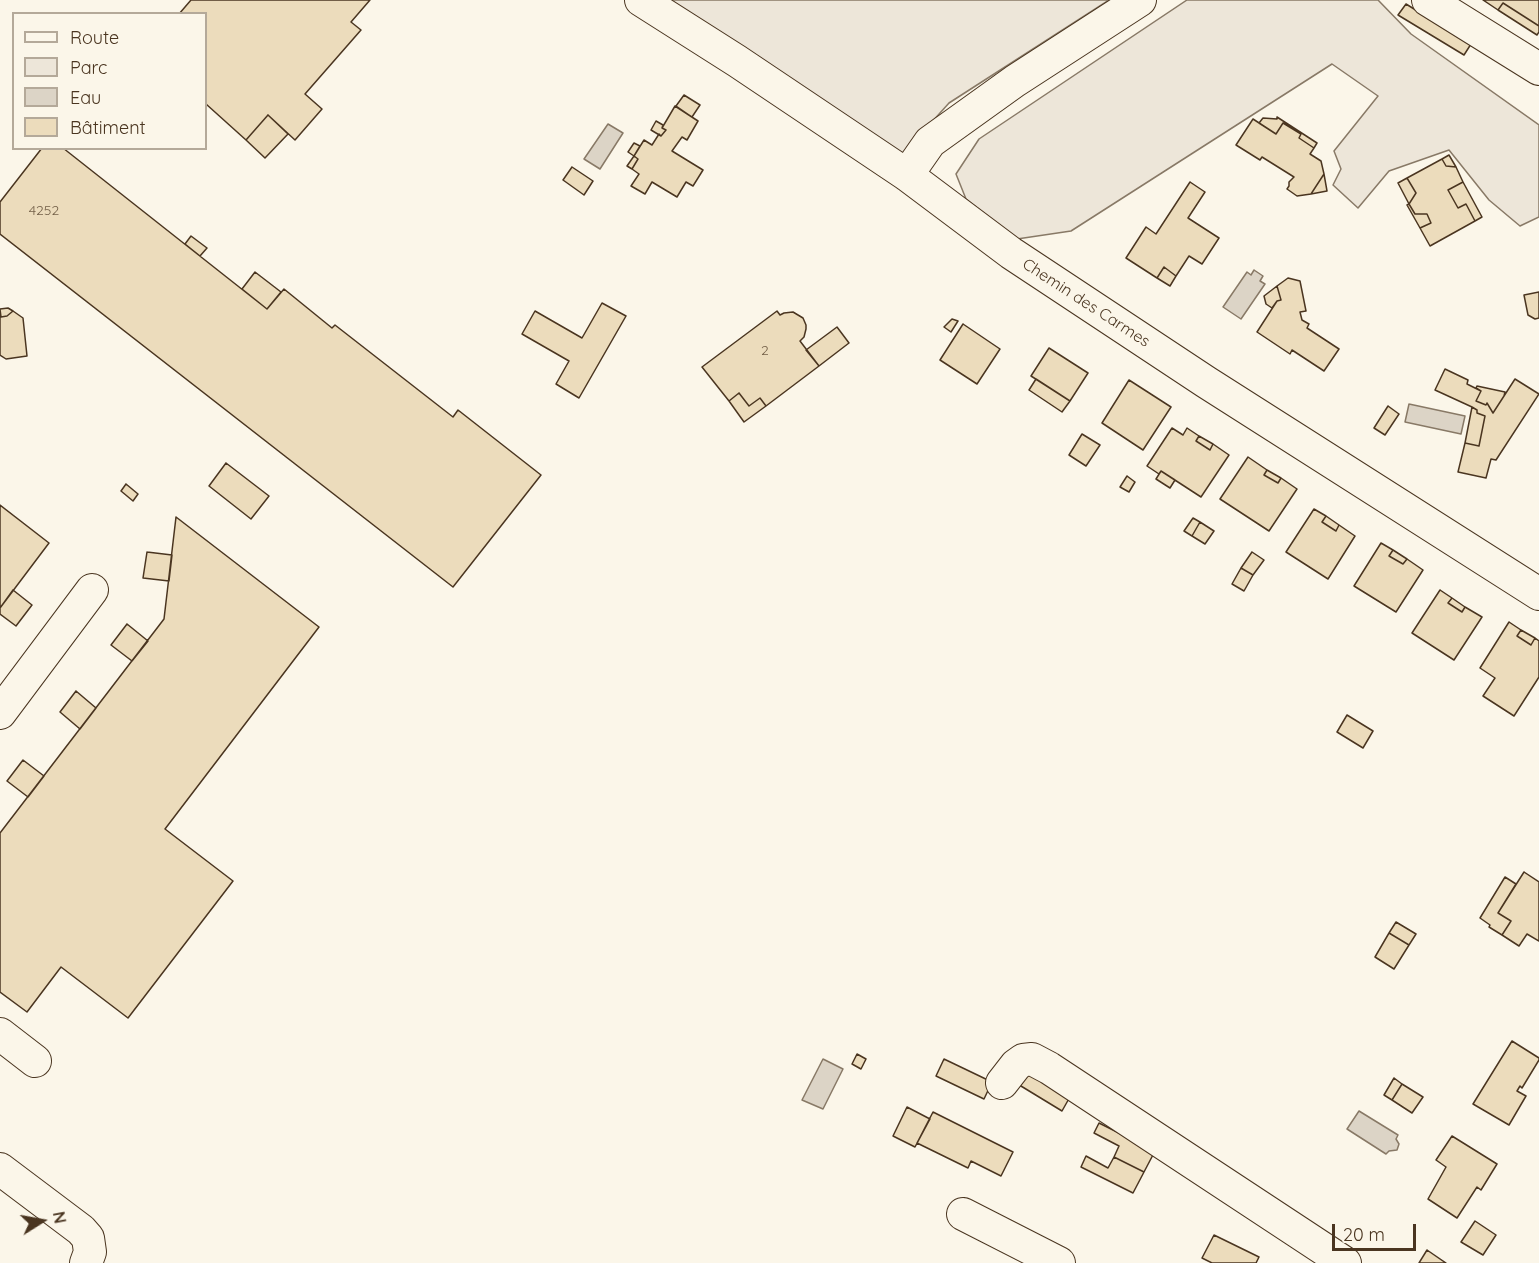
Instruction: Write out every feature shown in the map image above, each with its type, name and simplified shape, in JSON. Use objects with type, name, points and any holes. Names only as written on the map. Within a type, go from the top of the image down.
[{"type":"street","name":"Chemin des Carmes","points":[[641,0],[907,175],[1011,253],[1206,382],[1539,594]]},
{"type":"street","points":[[907,175],[930,142],[1015,81],[1140,0]]},
{"type":"street","points":[[1428,0],[1539,69]]},
{"type":"street","points":[[0,713],[92,590]]},
{"type":"street","points":[[0,1034],[35,1061]]},
{"type":"street","points":[[1002,1083],[1023,1060],[1032,1059],[1041,1063],[1345,1263]]},
{"type":"street","points":[[0,1169],[81,1230],[87,1238],[90,1252],[86,1263]]},
{"type":"street","points":[[963,1214],[1059,1263]]},
{"type":"green space","points":[[669,0],[1109,0],[949,103],[903,154]]},
{"type":"green space","points":[[1187,0],[1378,0],[1411,34],[1539,125],[1539,217],[1520,226],[1489,200],[1449,150],[1389,171],[1358,208],[1333,185],[1341,169],[1334,151],[1378,96],[1332,64],[1071,231],[1017,239],[966,199],[956,174],[979,139]]},
{"type":"water","points":[[608,124],[623,133],[600,169],[584,159]]},
{"type":"water","points":[[1254,270],[1263,276],[1260,281],[1265,284],[1241,319],[1223,307],[1247,272],[1251,275]]},
{"type":"water","points":[[1409,404],[1465,416],[1461,434],[1405,422]]},
{"type":"water","points":[[823,1059],[843,1069],[823,1109],[802,1100]]},
{"type":"water","points":[[1359,1111],[1398,1135],[1397,1150],[1386,1154],[1347,1129]]},
{"type":"building","points":[[191,0],[370,0],[351,22],[361,30],[305,94],[322,109],[295,140],[268,115],[246,140],[207,105],[207,12],[181,12]]},
{"type":"building","points":[[1483,0],[1539,0],[1539,26],[1503,3],[1498,10]]},
{"type":"building","points":[[1503,3],[1539,26],[1537,35],[1498,10]]},
{"type":"building","points":[[1406,4],[1471,44],[1464,55],[1398,15]]},
{"type":"building","points":[[684,95],[700,105],[692,117],[676,106]]},
{"type":"building","points":[[675,106],[698,121],[687,140],[682,137],[672,151],[703,170],[693,186],[686,182],[677,197],[652,182],[645,194],[631,186],[639,174],[632,169],[638,159],[634,156],[644,140],[652,145],[659,134],[661,136],[666,130],[662,128]]},
{"type":"building","points":[[268,115],[288,134],[265,158],[246,140]]},
{"type":"building","points":[[1277,117],[1317,143],[1314,148],[1299,138],[1301,134],[1283,123],[1276,134],[1259,123],[1263,118],[1277,119]]},
{"type":"building","points":[[1253,119],[1276,134],[1283,123],[1301,134],[1299,138],[1314,148],[1310,154],[1321,161],[1324,174],[1311,194],[1297,196],[1287,189],[1294,177],[1262,157],[1260,160],[1236,145]]},
{"type":"building","points":[[656,121],[666,130],[661,136],[651,130]]},
{"type":"building","points":[[634,143],[640,146],[634,156],[628,152]]},
{"type":"building","points":[[40,150],[66,150],[267,309],[284,289],[332,328],[335,325],[453,417],[458,410],[541,475],[453,587],[0,234],[0,202]]},
{"type":"building","points":[[1449,155],[1456,167],[1446,166],[1442,159]]},
{"type":"building","points":[[634,156],[638,159],[632,169],[627,166]]},
{"type":"building","points":[[1442,159],[1446,166],[1456,167],[1463,182],[1448,190],[1458,208],[1466,204],[1475,221],[1430,246],[1420,228],[1431,223],[1427,214],[1415,214],[1409,204],[1416,193],[1407,178]]},
{"type":"building","points":[[572,167],[593,181],[584,195],[563,180]]},
{"type":"building","points":[[1324,174],[1327,191],[1311,194]]},
{"type":"building","points":[[1407,178],[1416,193],[1409,204],[1398,183]]},
{"type":"building","points":[[1190,182],[1205,192],[1188,218],[1219,238],[1202,264],[1189,256],[1176,276],[1164,267],[1157,278],[1126,258],[1146,227],[1156,234]]},
{"type":"building","points":[[1463,182],[1482,217],[1475,221],[1466,204],[1458,208],[1448,190]]},
{"type":"building","points":[[1409,204],[1415,214],[1427,214],[1431,223],[1420,228],[1407,205]]},
{"type":"building","points":[[191,236],[207,248],[200,256],[185,244]]},
{"type":"building","points":[[1164,267],[1176,276],[1170,286],[1157,278]]},
{"type":"building","points":[[255,272],[281,292],[267,309],[242,289]]},
{"type":"building","points":[[1288,278],[1300,281],[1306,311],[1300,312],[1302,320],[1309,324],[1307,328],[1339,349],[1324,371],[1292,350],[1290,354],[1257,332],[1277,301],[1281,300],[1277,286]]},
{"type":"building","points":[[1277,286],[1281,300],[1277,301],[1272,308],[1266,304],[1264,296]]},
{"type":"building","points":[[1539,292],[1539,318],[1535,319],[1528,315],[1524,295]]},
{"type":"building","points":[[602,303],[626,316],[579,398],[556,384],[569,361],[522,334],[535,311],[582,338]]},
{"type":"building","points":[[8,308],[13,311],[1,317],[0,309]]},
{"type":"building","points":[[0,311],[1,317],[13,311],[23,318],[27,356],[6,359],[0,355]]},
{"type":"building","points":[[777,311],[780,315],[793,312],[803,318],[806,329],[800,341],[819,366],[766,406],[760,398],[749,406],[739,393],[729,401],[702,367]]},
{"type":"building","points":[[952,319],[958,321],[951,332],[944,327]]},
{"type":"building","points":[[963,324],[1000,349],[977,384],[940,360]]},
{"type":"building","points":[[837,327],[849,343],[819,366],[806,350]]},
{"type":"building","points":[[1049,348],[1088,373],[1070,401],[1031,376]]},
{"type":"building","points":[[1445,369],[1468,380],[1467,384],[1481,391],[1476,401],[1486,405],[1487,403],[1493,413],[1515,379],[1539,394],[1496,460],[1491,459],[1486,478],[1458,472],[1465,443],[1479,446],[1485,416],[1477,413],[1477,410],[1472,407],[1435,390]]},
{"type":"building","points":[[1036,379],[1070,401],[1062,412],[1029,390]]},
{"type":"building","points":[[1129,380],[1171,407],[1143,450],[1102,423]]},
{"type":"building","points":[[1477,386],[1505,392],[1493,413],[1487,403],[1486,405],[1476,401],[1481,391],[1476,388]]},
{"type":"building","points":[[739,393],[749,406],[760,398],[766,406],[744,422],[729,401]]},
{"type":"building","points":[[1388,406],[1399,414],[1385,435],[1374,428]]},
{"type":"building","points":[[1472,407],[1477,410],[1477,413],[1485,416],[1479,446],[1465,443]]},
{"type":"building","points":[[1172,428],[1183,435],[1187,428],[1199,436],[1196,441],[1210,450],[1213,444],[1229,455],[1201,497],[1161,471],[1159,474],[1147,466]]},
{"type":"building","points":[[1082,434],[1100,445],[1086,466],[1069,455]]},
{"type":"building","points":[[1199,436],[1213,444],[1210,450],[1196,441]]},
{"type":"building","points":[[1248,457],[1267,470],[1264,475],[1278,483],[1281,478],[1297,489],[1269,531],[1220,499]]},
{"type":"building","points":[[226,463],[269,496],[251,519],[209,486]]},
{"type":"building","points":[[1267,470],[1281,478],[1278,483],[1264,475]]},
{"type":"building","points":[[1161,471],[1175,480],[1170,488],[1156,479]]},
{"type":"building","points":[[1127,476],[1135,482],[1129,492],[1120,487]]},
{"type":"building","points":[[126,484],[138,494],[133,501],[121,491]]},
{"type":"building","points":[[0,505],[49,543],[0,608]]},
{"type":"building","points":[[1314,509],[1326,516],[1322,522],[1336,531],[1339,525],[1355,536],[1328,579],[1286,552]]},
{"type":"building","points":[[1326,516],[1339,525],[1336,531],[1322,522]]},
{"type":"building","points":[[176,517],[319,627],[165,829],[233,881],[128,1018],[61,967],[27,1012],[0,992],[0,833],[164,619]]},
{"type":"building","points":[[1193,518],[1200,522],[1192,536],[1184,531]]},
{"type":"building","points":[[1200,522],[1214,531],[1205,544],[1192,536]]},
{"type":"building","points":[[1381,543],[1393,550],[1389,556],[1403,564],[1407,559],[1423,570],[1396,612],[1354,586]]},
{"type":"building","points":[[1393,550],[1407,559],[1403,564],[1389,556]]},
{"type":"building","points":[[147,552],[172,555],[169,581],[143,578]]},
{"type":"building","points":[[1252,552],[1264,560],[1253,575],[1241,568]]},
{"type":"building","points":[[1241,568],[1253,575],[1244,591],[1232,584]]},
{"type":"building","points":[[13,590],[32,605],[16,626],[0,614],[0,608]]},
{"type":"building","points":[[1440,590],[1452,598],[1448,603],[1462,612],[1465,607],[1482,617],[1454,660],[1412,633]]},
{"type":"building","points":[[1452,598],[1465,607],[1462,612],[1448,603]]},
{"type":"building","points":[[1509,622],[1521,630],[1517,636],[1531,645],[1535,638],[1539,641],[1539,677],[1514,716],[1483,696],[1495,678],[1480,668]]},
{"type":"building","points":[[127,624],[148,641],[132,661],[111,645]]},
{"type":"building","points":[[1521,630],[1535,638],[1531,645],[1517,636]]},
{"type":"building","points":[[76,691],[96,708],[80,729],[60,712]]},
{"type":"building","points":[[1347,715],[1373,731],[1363,748],[1337,732]]},
{"type":"building","points":[[23,760],[44,776],[28,797],[7,781]]},
{"type":"building","points":[[1524,872],[1539,882],[1539,941],[1527,934],[1519,946],[1502,935],[1511,921],[1498,913]]},
{"type":"building","points":[[1505,877],[1516,884],[1498,913],[1511,921],[1502,935],[1480,918]]},
{"type":"building","points":[[1396,922],[1416,934],[1409,945],[1389,933]]},
{"type":"building","points":[[1389,933],[1409,945],[1394,969],[1375,957]]},
{"type":"building","points":[[1512,1041],[1539,1060],[1522,1088],[1520,1086],[1517,1091],[1526,1096],[1509,1125],[1473,1104]]},
{"type":"building","points":[[857,1054],[866,1059],[861,1069],[852,1064]]},
{"type":"building","points":[[944,1059],[992,1082],[984,1099],[936,1076]]},
{"type":"building","points":[[1026,1067],[1071,1095],[1062,1111],[1016,1083]]},
{"type":"building","points":[[1394,1078],[1402,1084],[1392,1100],[1384,1095]]},
{"type":"building","points":[[1402,1084],[1423,1097],[1412,1113],[1392,1100]]},
{"type":"building","points":[[907,1107],[930,1119],[915,1147],[893,1136]]},
{"type":"building","points":[[933,1112],[1013,1152],[1001,1176],[971,1161],[968,1168],[917,1143]]},
{"type":"building","points":[[1099,1123],[1155,1151],[1144,1172],[1114,1157],[1119,1146],[1094,1133]]},
{"type":"building","points":[[1452,1136],[1497,1164],[1481,1190],[1477,1187],[1457,1218],[1428,1199],[1446,1167],[1436,1160]]},
{"type":"building","points":[[1086,1156],[1108,1168],[1114,1157],[1144,1172],[1133,1193],[1081,1167]]},
{"type":"building","points":[[1475,1221],[1496,1235],[1483,1255],[1461,1242]]},
{"type":"building","points":[[1214,1235],[1259,1257],[1256,1263],[1212,1263],[1202,1258]]},
{"type":"building","points":[[1427,1250],[1446,1263],[1419,1263]]}]
